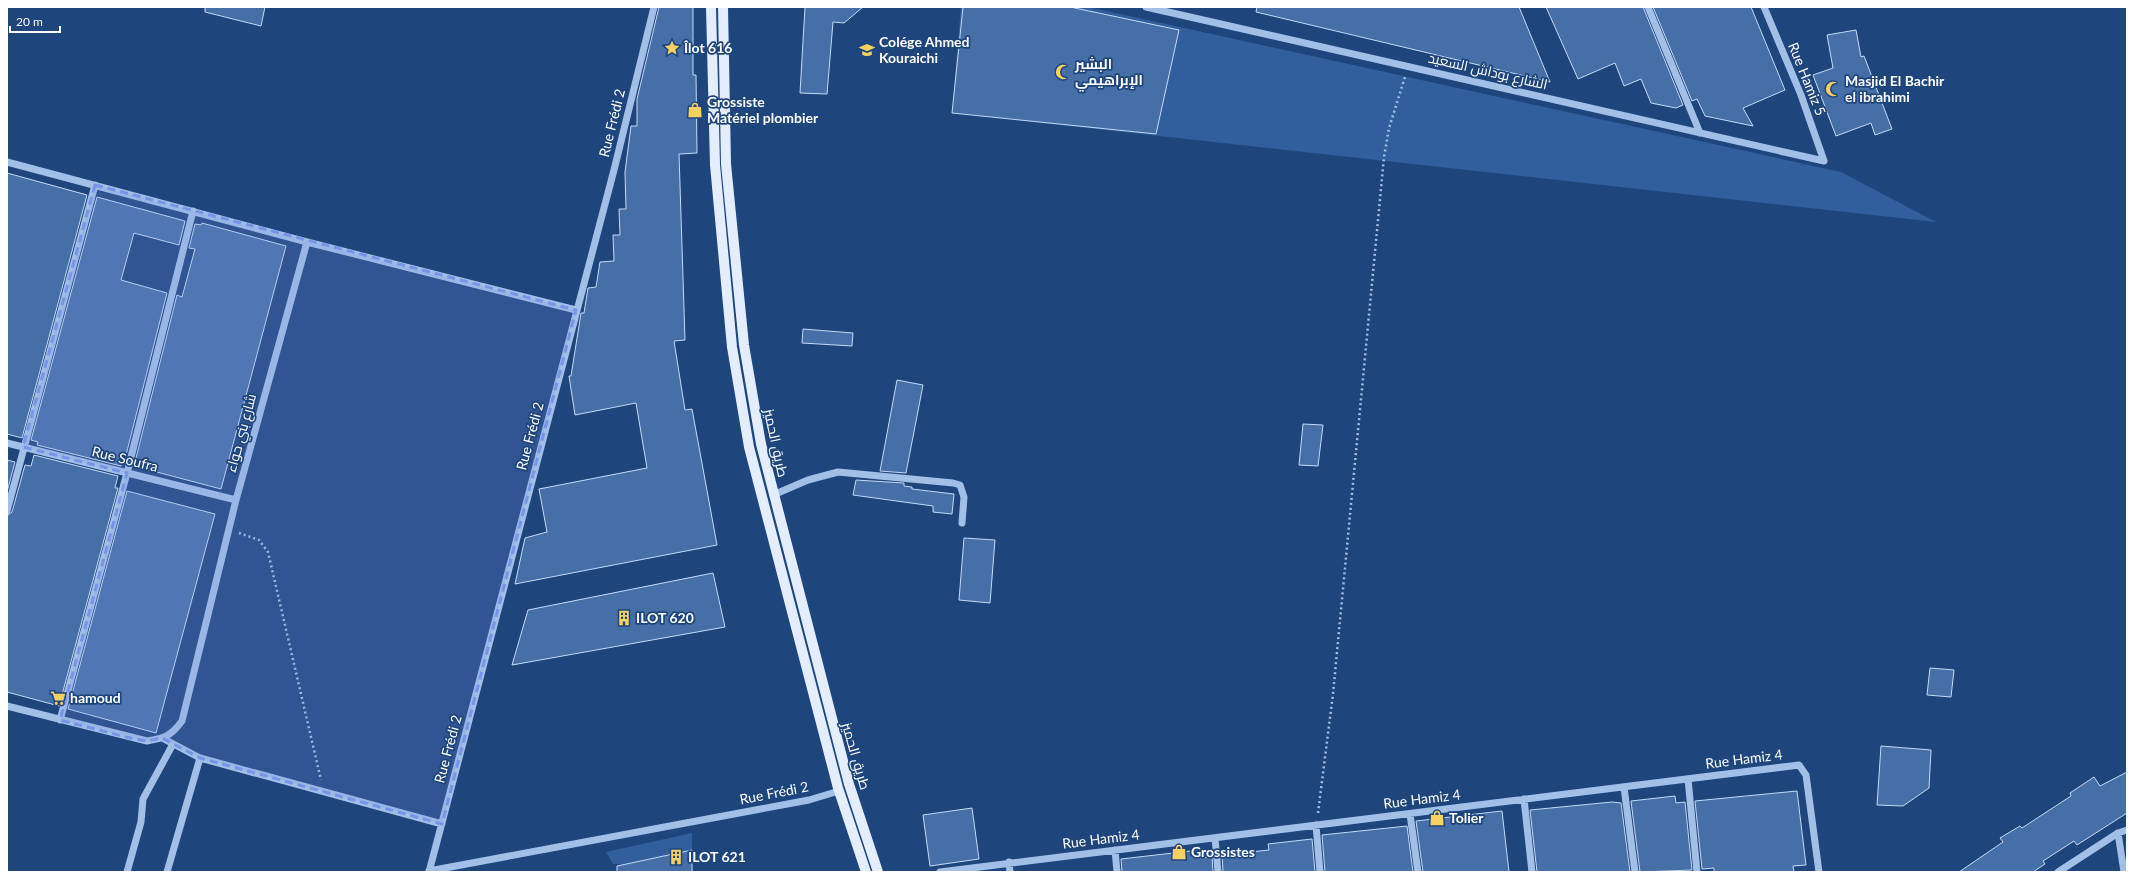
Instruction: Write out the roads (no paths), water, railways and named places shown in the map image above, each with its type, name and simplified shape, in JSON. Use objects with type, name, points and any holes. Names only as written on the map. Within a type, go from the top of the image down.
[{"type":"main road","name":"طريق الحميز","points":[[711,7],[715,165],[732,347],[750,447],[839,791],[866,872]]},
{"type":"main road","name":"طريق الحميز","points":[[723,7],[726,164],[744,345],[761,444],[849,784],[878,872]]},
{"type":"street","name":"Rue Frédi 2","points":[[654,7],[614,170],[429,871],[801,802],[839,791]]},
{"type":"street","name":"الشارع بوداش السعيد","points":[[1146,7],[1824,161]]},
{"type":"street","points":[[1648,7],[1700,133]]},
{"type":"street","name":"Rue Hamiz 5","points":[[1764,7],[1801,95],[1824,161]]},
{"type":"street","points":[[7,162],[307,242],[576,310]]},
{"type":"street","points":[[7,511],[23,447],[95,185]]},
{"type":"street","points":[[60,720],[127,473],[192,211]]},
{"type":"street","name":"شارع بني حواء","points":[[7,706],[130,738],[147,741],[162,738],[174,732],[182,721],[236,500],[307,242]]},
{"type":"street","name":"Rue Soufra","points":[[7,443],[236,500]]},
{"type":"street","points":[[773,495],[808,480],[838,472],[953,482],[960,485],[964,497],[962,523]]},
{"type":"street","points":[[162,738],[200,758],[442,824]]},
{"type":"street","points":[[127,872],[140,822],[143,799],[173,744]]},
{"type":"street","points":[[167,872],[200,758]]},
{"type":"street","name":"Rue Hamiz 4","points":[[940,872],[1009,862],[1215,838],[1799,765],[1806,775],[1819,872]]},
{"type":"street","points":[[1688,779],[1697,872]]},
{"type":"street","points":[[1624,787],[1635,872]]},
{"type":"street","points":[[1524,799],[1532,872]]},
{"type":"street","points":[[1410,814],[1418,872]]},
{"type":"street","points":[[1316,825],[1320,872]]},
{"type":"street","points":[[2058,872],[2118,833],[2127,830]]},
{"type":"street","points":[[2118,833],[2124,872]]},
{"type":"street","points":[[1215,838],[1218,872]]},
{"type":"street","points":[[1115,850],[1117,872]]},
{"type":"street","points":[[1009,862],[1010,872]]},
{"type":"place","name":"Îlot 616","points":[[672,48]]},
{"type":"place","name":"Colége Ahmed Kouraichi","points":[[867,50]]},
{"type":"place","name":"البشير الإبراهيمي","points":[[1063,72]]},
{"type":"place","name":"Masjid El Bachir el ibrahimi","points":[[1833,89]]},
{"type":"place","name":"Grossiste Matériel plombier","points":[[695,110]]},
{"type":"place","name":"ILOT 620","points":[[624,618]]},
{"type":"place","name":"hamoud","points":[[58,698]]},
{"type":"place","name":"Tolier","points":[[1437,818]]},
{"type":"place","name":"Grossistes","points":[[1179,852]]},
{"type":"place","name":"ILOT 621","points":[[676,857]]}]
